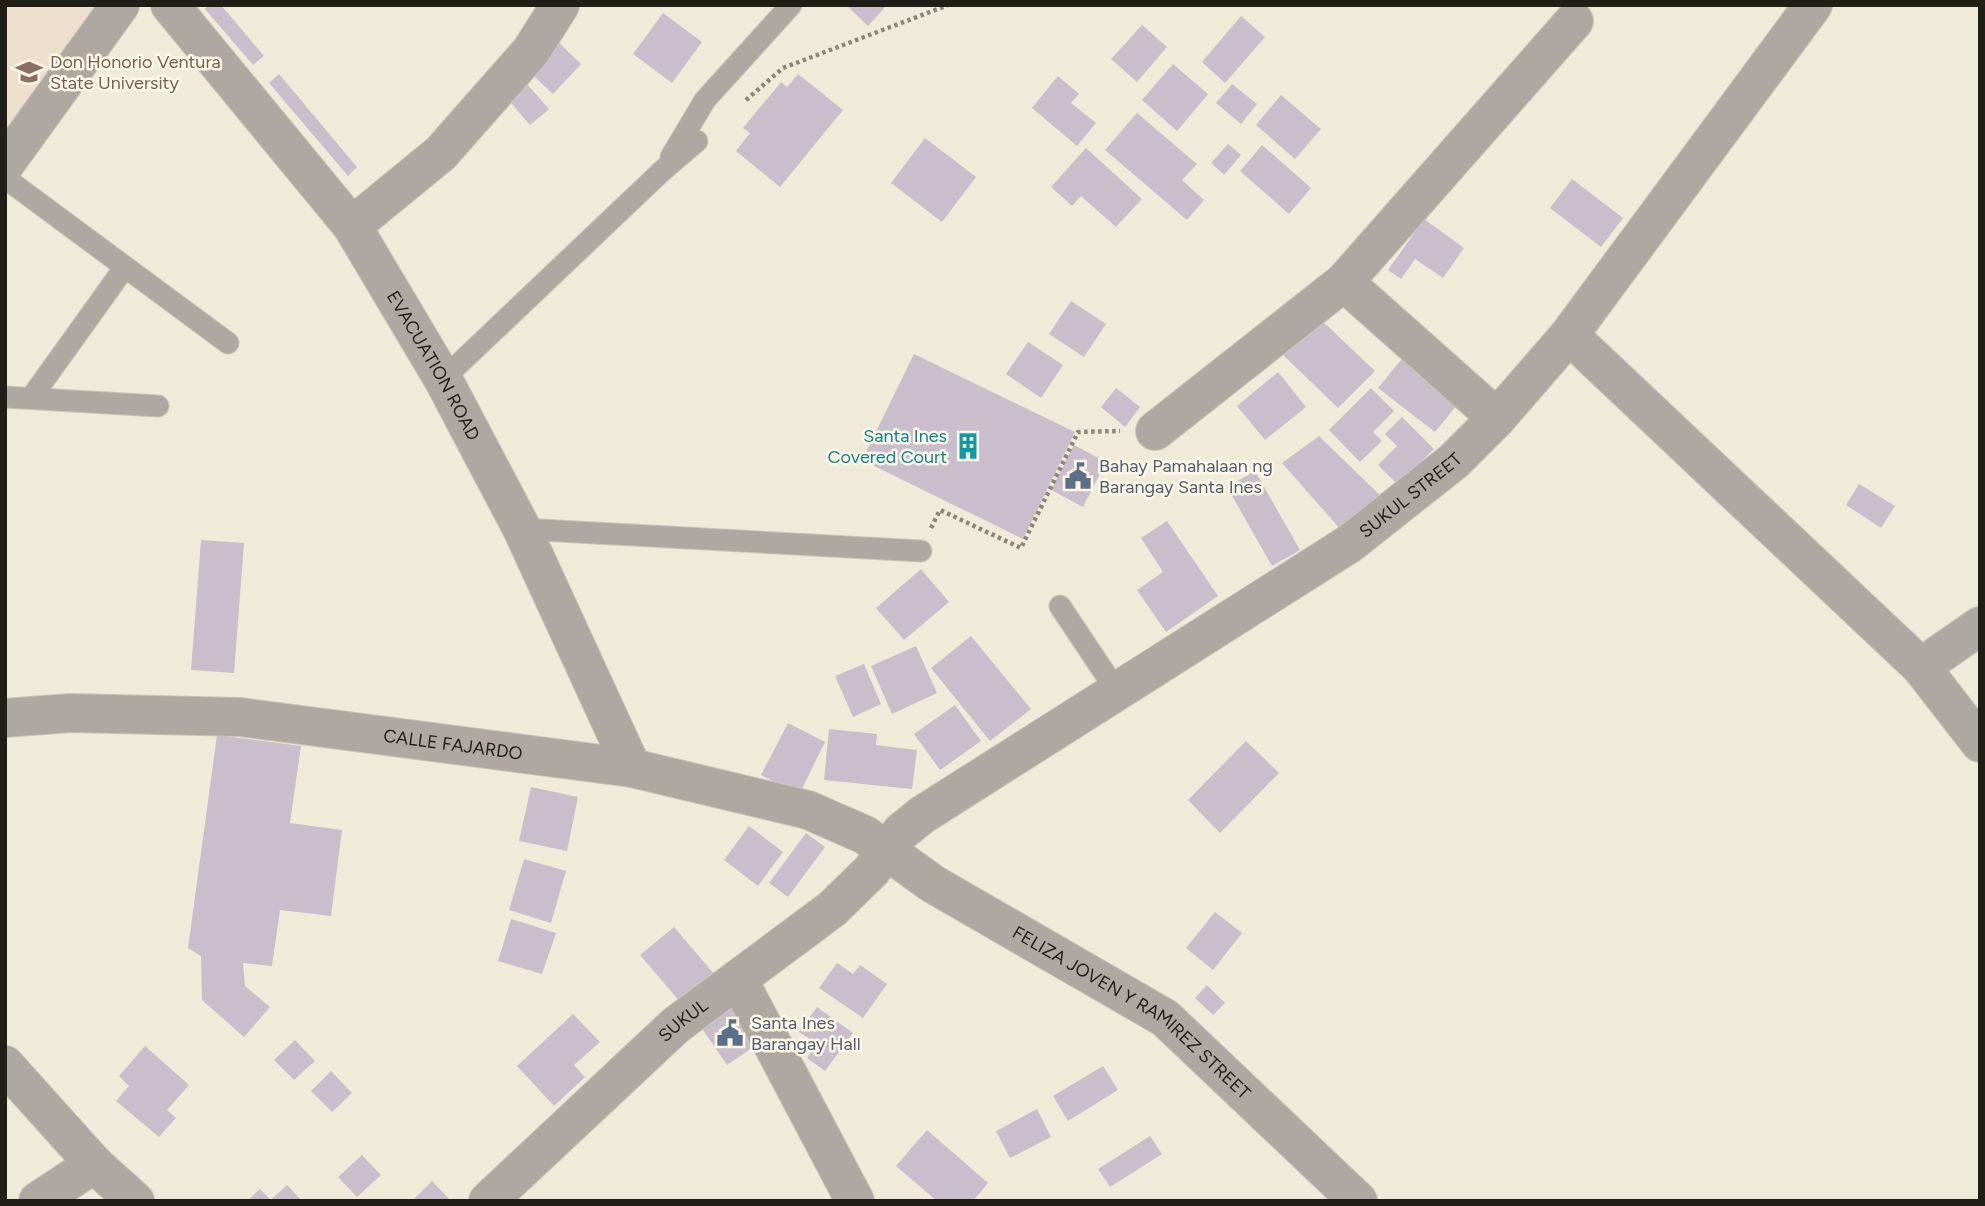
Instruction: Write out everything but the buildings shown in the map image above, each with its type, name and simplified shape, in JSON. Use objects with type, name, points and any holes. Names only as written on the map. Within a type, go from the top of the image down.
[{"type":"street","points":[[5,163],[120,5]]},
{"type":"street","name":"EVACUATION ROAD","points":[[170,5],[352,226],[443,379],[522,529],[632,768]]},
{"type":"street","points":[[352,226],[441,153],[531,51],[561,5]]},
{"type":"street","name":"SUKUL STREET","points":[[886,851],[901,832],[943,801],[1118,693],[1349,544],[1454,461],[1497,418],[1569,335],[1813,5]]},
{"type":"street","points":[[1155,431],[1344,282],[1574,20]]},
{"type":"street","points":[[1344,282],[1497,418]]},
{"type":"street","points":[[1569,335],[1619,379],[1921,667],[1980,743]]},
{"type":"street","points":[[1921,667],[1980,626]]},
{"type":"street","name":"CALLE FAJARDO","points":[[5,718],[70,713],[240,717],[632,768],[808,810],[843,823],[886,851]]},
{"type":"street","name":"SUKUL","points":[[488,1201],[676,1025],[832,909],[886,851]]},
{"type":"street","name":"FELIZA JOVEN Y RAMIREZ STREET","points":[[886,851],[933,884],[1165,1018],[1358,1201]]},
{"type":"street","points":[[737,979],[855,1201]]},
{"type":"street","points":[[5,1065],[94,1164],[135,1201]]},
{"type":"street","points":[[38,1201],[94,1164]]},
{"type":"lane","points":[[662,171],[705,100],[791,5]]},
{"type":"lane","points":[[443,379],[697,141]]},
{"type":"lane","points":[[5,178],[228,343]]},
{"type":"lane","points":[[31,398],[125,267]]},
{"type":"lane","points":[[5,397],[158,405]]},
{"type":"lane","points":[[522,529],[921,551]]},
{"type":"lane","points":[[1060,606],[1118,693]]},
{"type":"path","points":[[697,141],[783,68],[948,5]]},
{"type":"path","points":[[921,551],[940,510],[1021,548],[1078,432],[1155,431]]},
{"type":"shaded area","name":"Don Honorio Ventura State University","points":[[5,5],[102,5],[5,138]]},
{"type":"place","name":"Don Honorio Ventura State University","points":[[29,72]]},
{"type":"place","name":"Santa Ines Covered Court","points":[[968,446]]},
{"type":"place","name":"Bahay Pamahalaan ng Barangay Santa Ines","points":[[1078,476]]},
{"type":"place","name":"Santa Ines Barangay Hall","points":[[730,1033]]}]
